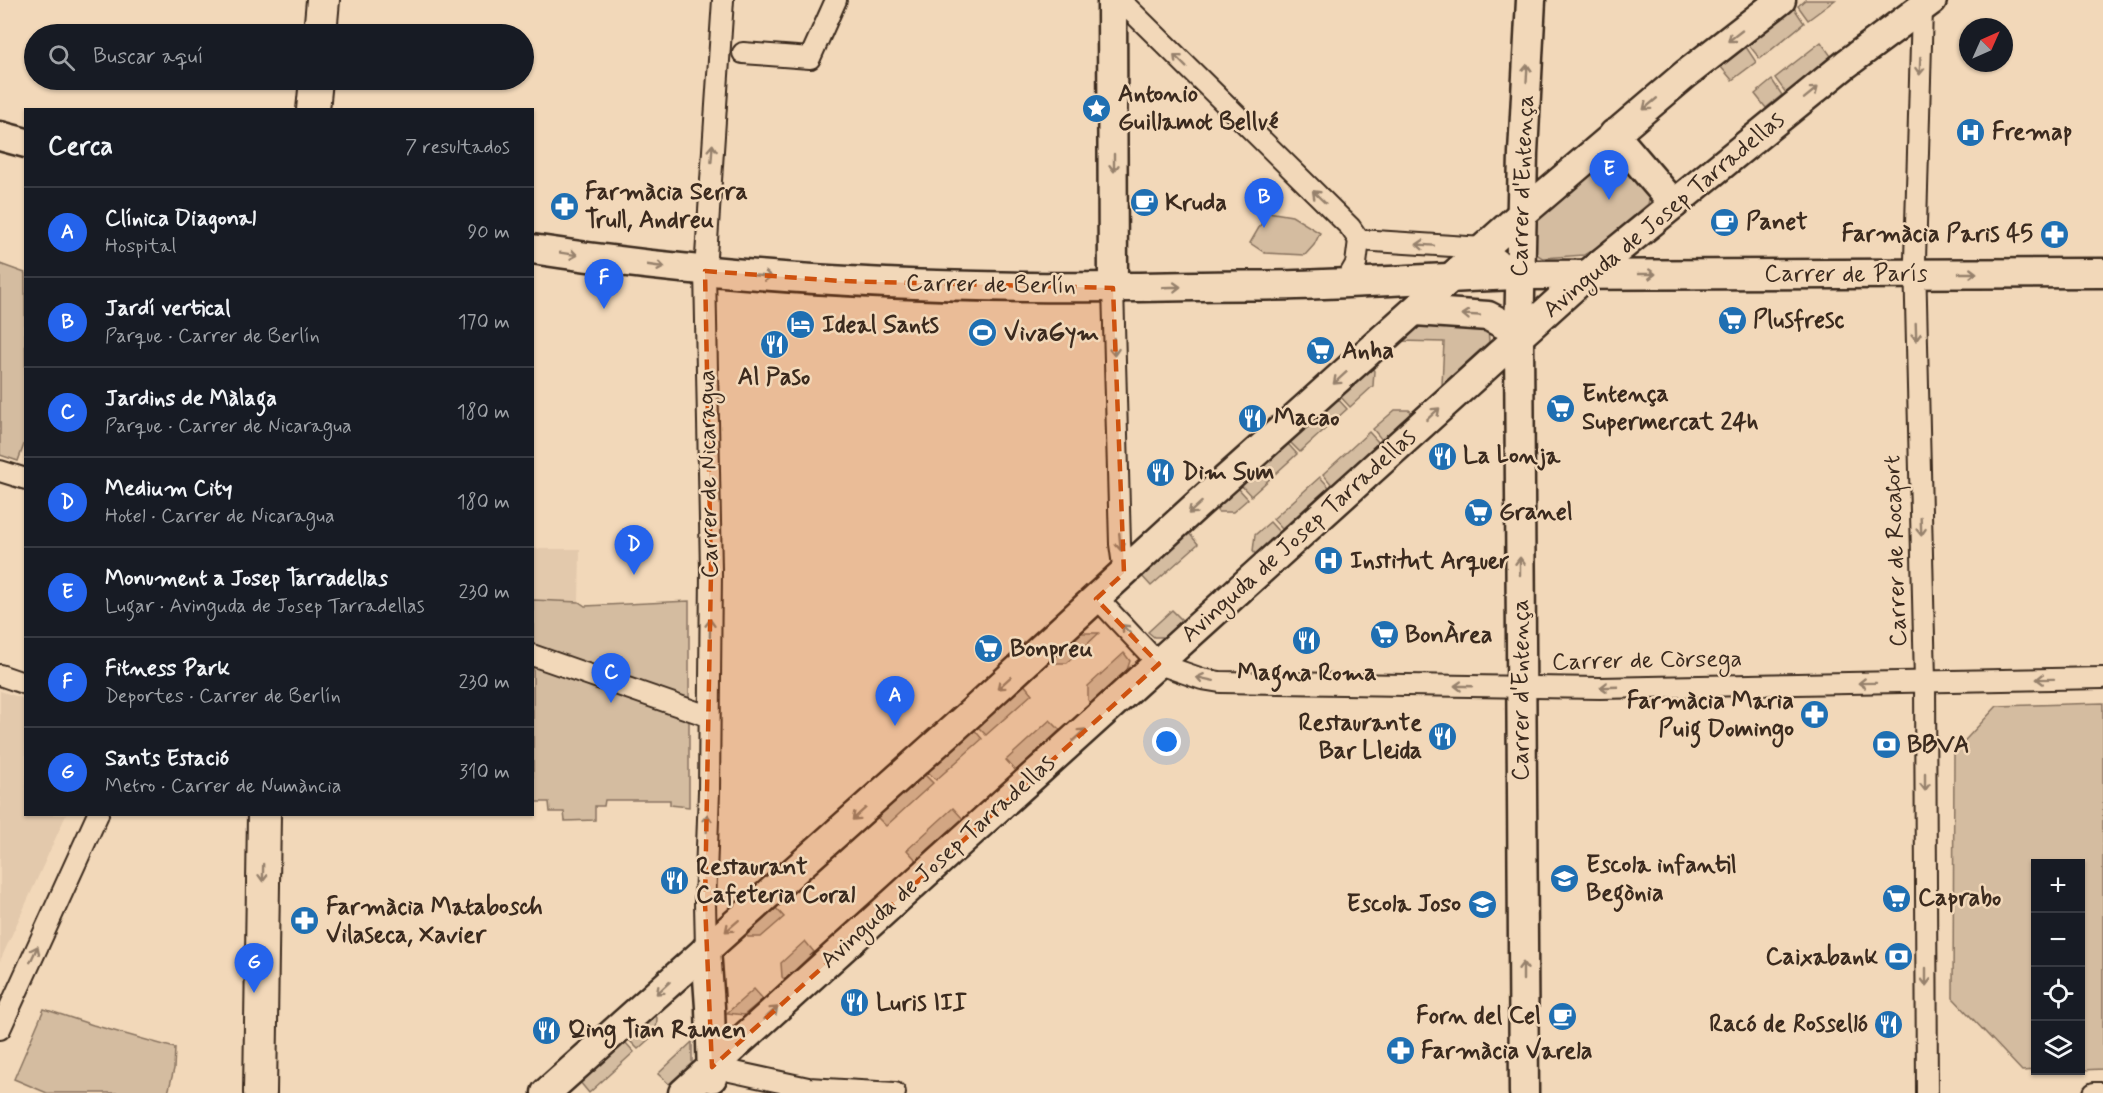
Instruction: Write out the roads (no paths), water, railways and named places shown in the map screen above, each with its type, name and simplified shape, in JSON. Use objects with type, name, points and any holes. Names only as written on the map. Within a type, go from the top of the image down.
[{"type":"main road","points":[[321,24],[323,0]]},
{"type":"main road","points":[[1112,0],[1113,288]]},
{"type":"main road","name":"Carrer d'Entença","points":[[1524,1093],[1519,339],[1523,153],[1531,0]]},
{"type":"main road","points":[[546,1093],[1522,213],[1686,74],[1781,0]]},
{"type":"main road","name":"Avinguda de Josep Tarradellas","points":[[683,1093],[712,1080],[866,926],[1519,339],[1588,274],[1846,64],[1927,4]]},
{"type":"main road","points":[[313,108],[315,90]]},
{"type":"main road","points":[[1614,134],[1674,204]]},
{"type":"main road","points":[[0,136],[24,142]]},
{"type":"main road","points":[[1523,153],[1538,162],[1577,165]]},
{"type":"main road","name":"Carrer de Berlín","points":[[534,249],[705,272],[840,281],[1113,288],[1345,283],[1452,276]]},
{"type":"main road","name":"Carrer de París","points":[[1588,274],[2103,273]]},
{"type":"main road","points":[[1520,275],[1588,274]]},
{"type":"main road","name":"Avinguda de Josep Tarradellas","points":[[1452,276],[1520,275]]},
{"type":"main road","points":[[1415,311],[1488,316],[1507,326],[1519,339]]},
{"type":"main road","points":[[260,1093],[264,816]]},
{"type":"main road","points":[[706,949],[712,1080]]},
{"type":"street","name":"Carrer de Nicaragua","points":[[706,949],[711,571],[705,272],[723,0]]},
{"type":"street","points":[[742,54],[810,58],[836,0]]},
{"type":"street","points":[[1120,0],[1350,227],[1359,240],[1356,264],[1345,283]]},
{"type":"street","name":"Carrer de Rocafort","points":[[1927,4],[1915,274],[1925,681],[1927,1093]]},
{"type":"street","points":[[1359,240],[1484,248],[1520,275]]},
{"type":"street","points":[[1113,288],[1120,532],[1124,573]]},
{"type":"street","points":[[0,471],[24,478]]},
{"type":"street","points":[[1097,598],[1159,664]]},
{"type":"street","points":[[534,656],[708,716]]},
{"type":"street","name":"Carrer de Còrsega","points":[[1159,664],[1202,679],[1220,682],[1521,688],[2103,678]]},
{"type":"street","points":[[0,675],[24,683]]},
{"type":"street","points":[[0,1029],[5,1006],[97,816]]},
{"type":"street","points":[[712,1080],[808,1089],[895,1093]]},
{"type":"street","points":[[1514,1093],[1541,1093]]},
{"type":"street","points":[[2094,1093],[2103,1093]]},
{"type":"place","name":"Antonio Guillamot Bellvé","points":[[1097,108]]},
{"type":"place","name":"Fremap","points":[[1971,132]]},
{"type":"place","name":"Monument a Josep Tarradellas","points":[[1609,200]]},
{"type":"place","name":"Kruda","points":[[1144,203]]},
{"type":"place","name":"Farmàcia Serra Trull, Andreu","points":[[564,206]]},
{"type":"place","name":"Panet","points":[[1725,222]]},
{"type":"place","name":"Jardí vertical","points":[[1264,228]]},
{"type":"place","name":"Farmàcia Paris 45","points":[[2054,234]]},
{"type":"place","name":"Fitness Park","points":[[604,309]]},
{"type":"place","name":"Plusfresc","points":[[1732,320]]},
{"type":"place","name":"Ideal Sants","points":[[801,325]]},
{"type":"place","name":"VivaGym","points":[[983,333]]},
{"type":"place","name":"Al Paso","points":[[774,344]]},
{"type":"place","name":"Anha","points":[[1321,351]]},
{"type":"place","name":"Entença Supermercat 24h","points":[[1561,408]]},
{"type":"place","name":"Macao","points":[[1253,418]]},
{"type":"place","name":"La Lonja","points":[[1442,456]]},
{"type":"place","name":"Dim Sum","points":[[1161,472]]},
{"type":"place","name":"Granel","points":[[1478,512]]},
{"type":"place","name":"Institut Arquer","points":[[1329,561]]},
{"type":"place","name":"Medium City","points":[[634,575]]},
{"type":"place","name":"BonÀrea","points":[[1384,635]]},
{"type":"place","name":"Magna Roma","points":[[1307,640]]},
{"type":"place","name":"Bonpreu","points":[[989,649]]},
{"type":"place","name":"Jardins de Màlaga","points":[[611,703]]},
{"type":"place","name":"Farmàcia Maria Puig Domingo","points":[[1815,715]]},
{"type":"place","name":"Clínica Diagonal","points":[[895,726]]},
{"type":"place","name":"Restaurante Bar Lleida","points":[[1443,737]]},
{"type":"place","name":"BBVA","points":[[1886,745]]},
{"type":"place","name":"Escola infantil Begònia","points":[[1565,879]]},
{"type":"place","name":"Restaurant Cafeteria Coral","points":[[675,881]]},
{"type":"place","name":"Caprabo","points":[[1897,898]]},
{"type":"place","name":"Escola Joso","points":[[1482,904]]},
{"type":"place","name":"Farmàcia Matabosch Vilaseca, Xavier","points":[[305,921]]},
{"type":"place","name":"Caixabank","points":[[1899,957]]},
{"type":"place","name":"Sants Estació","points":[[254,993]]},
{"type":"place","name":"Luris III","points":[[855,1003]]},
{"type":"place","name":"Forn del Cel","points":[[1562,1016]]},
{"type":"place","name":"Racó de Rosselló","points":[[1889,1024]]},
{"type":"place","name":"Qing Tian Ramen","points":[[547,1030]]},
{"type":"place","name":"Farmàcia Varela","points":[[1400,1051]]}]
